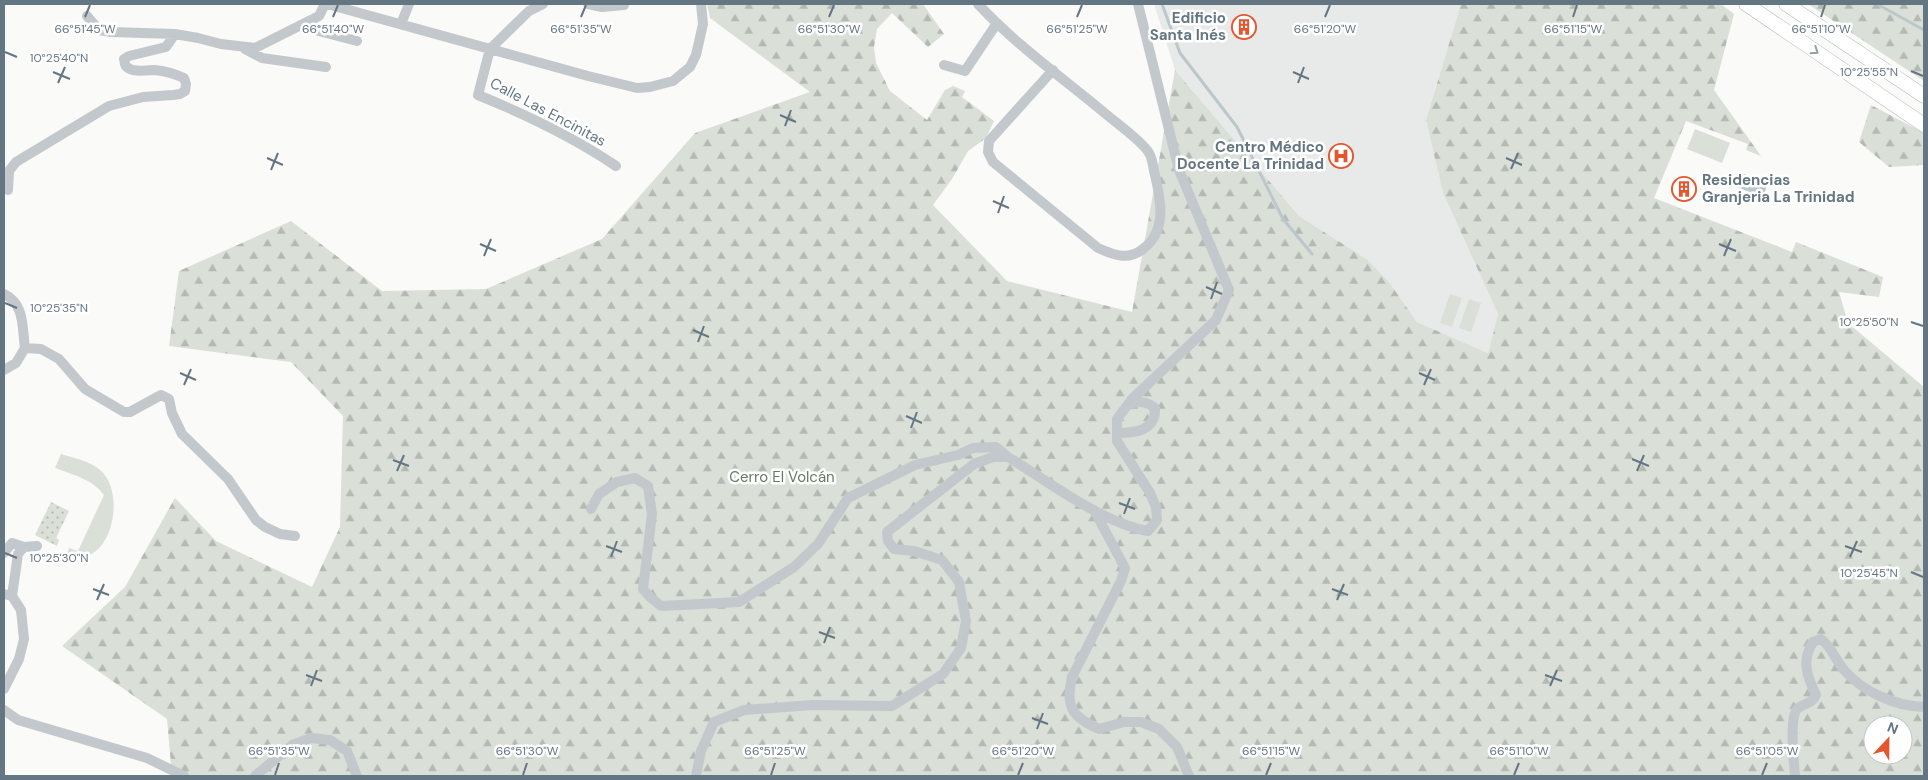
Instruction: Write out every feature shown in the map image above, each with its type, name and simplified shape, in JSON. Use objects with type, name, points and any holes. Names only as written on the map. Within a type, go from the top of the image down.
[{"type":"main road","points":[[1746,4],[1924,124]]},
{"type":"main road","points":[[1786,4],[1924,96]]},
{"type":"street","points":[[87,16],[99,30],[175,34],[255,48],[319,16],[326,4],[637,88],[673,81],[690,67],[696,55],[703,24],[701,4]]},
{"type":"street","points":[[400,24],[409,4]]},
{"type":"street","points":[[490,49],[529,11],[543,4]]},
{"type":"street","points":[[588,4],[602,6],[624,5]]},
{"type":"street","points":[[978,4],[997,23],[1135,138],[1149,153],[1159,190],[1161,219],[1153,238],[1146,247],[1136,254],[1114,255],[1098,248],[1009,176],[994,162],[988,152],[989,141],[1053,70]]},
{"type":"street","points":[[591,509],[599,494],[618,482],[635,478],[648,486],[652,514],[643,589],[662,606],[739,602],[794,567],[818,544],[848,498],[915,465],[958,455],[973,448],[996,447],[1008,457],[1094,510],[1132,529],[1148,531],[1157,520],[1156,507],[1150,493],[1117,441],[1117,419],[1128,405],[1216,320],[1229,290],[1179,170],[1138,4]]},
{"type":"street","points":[[944,65],[965,71],[997,23]]},
{"type":"street","points":[[305,24],[316,30],[357,41]]},
{"type":"street","points":[[8,190],[8,171],[16,162],[109,106],[143,97],[180,94],[185,91],[186,84],[184,78],[178,75],[157,70],[134,70],[125,65],[124,59],[129,56],[166,48],[175,34]]},
{"type":"street","points":[[242,47],[262,58],[326,67]]},
{"type":"street","name":"Calle Las Encinitas","points":[[490,49],[478,95],[553,128],[616,166]]},
{"type":"street","points":[[4,294],[16,302],[24,325],[25,348],[16,363],[4,370]]},
{"type":"street","points":[[25,348],[41,349],[59,359],[85,389],[124,412],[130,412],[161,395],[166,396],[169,399],[172,414],[182,434],[228,479],[256,520],[265,527],[280,534],[295,536]]},
{"type":"street","points":[[1117,433],[1135,433],[1144,430],[1156,415],[1155,408],[1148,403],[1138,401],[1128,405]]},
{"type":"street","points":[[696,776],[700,751],[714,722],[744,710],[812,706],[892,706],[943,674],[961,648],[966,621],[959,582],[942,560],[914,551],[894,549],[888,541],[887,532],[974,464],[993,457],[1008,457]]},
{"type":"street","points":[[1094,510],[1125,568],[1121,581],[1072,677],[1068,695],[1072,709],[1084,722],[1099,729],[1124,722],[1141,722],[1159,729],[1177,747],[1189,776]]},
{"type":"street","points":[[4,553],[12,543],[24,547],[37,546]]},
{"type":"street","points":[[4,689],[19,660],[24,639],[21,610],[8,595],[18,554],[24,547]]},
{"type":"street","points":[[1795,776],[1793,757],[1795,712],[1813,700],[1816,695],[1807,675],[1805,662],[1808,649],[1813,642],[1821,639],[1826,643],[1844,670],[1859,685],[1887,699],[1924,707]]},
{"type":"street","points":[[4,710],[18,720],[147,758],[184,776]]},
{"type":"street","points":[[255,776],[292,745],[311,738],[330,740],[347,751],[357,776]]},
{"type":"shaded area","name":"Centro Médico Docente La Trinidad","points":[[1154,4],[1461,4],[1426,120],[1443,193],[1498,314],[1488,353],[1417,322],[1389,282],[1368,260],[1299,216],[1175,70]]},
{"type":"shaded area","points":[[1742,173],[1768,183],[1763,197],[1737,187]]},
{"type":"green space","name":"Cerro El Volcán","points":[[707,4],[923,4],[944,34],[928,47],[892,13],[877,29],[874,47],[876,63],[890,91],[927,120],[945,90],[953,86],[965,91],[962,97],[994,121],[986,138],[968,151],[952,179],[933,205],[1007,281],[1132,312],[1175,70],[1299,216],[1368,260],[1389,282],[1417,322],[1488,353],[1498,314],[1443,193],[1426,120],[1461,4],[1721,4],[1734,14],[1714,90],[1761,156],[1746,150],[1748,144],[1686,121],[1654,198],[1792,252],[1796,242],[1883,277],[1879,297],[1839,292],[1848,323],[1924,387],[1924,776],[172,776],[167,719],[62,646],[125,587],[175,498],[216,541],[312,587],[340,527],[343,416],[291,362],[169,346],[179,271],[291,221],[382,291],[486,289],[602,239],[695,133],[810,92],[710,18]]},
{"type":"green space","points":[[1808,4],[1924,4],[1924,81]]},
{"type":"green space","points":[[1871,105],[1924,133],[1924,165],[1889,167],[1859,142]]},
{"type":"green space","points":[[1695,129],[1730,143],[1722,163],[1687,149]]},
{"type":"green space","points":[[1450,294],[1462,298],[1452,327],[1440,323]]},
{"type":"green space","points":[[1469,299],[1481,303],[1471,332],[1459,328]]},
{"type":"green space","points":[[61,454],[92,464],[107,479],[112,491],[114,505],[109,532],[103,544],[94,553],[83,557],[67,555],[69,548],[78,551],[104,495],[88,481],[55,468]]},
{"type":"green space","points":[[51,502],[69,511],[56,538],[59,540],[57,546],[35,535]]},
{"type":"waterway","points":[[1162,4],[1180,53],[1237,127],[1283,219],[1312,254]]},
{"type":"waterway","points":[[1877,4],[1924,30]]},
{"type":"place","name":"Edificio Santa Inés","points":[[1244,27]]},
{"type":"place","name":"Centro Médico Docente La Trinidad","points":[[1341,156]]},
{"type":"place","name":"Residencias Granjeria La Trinidad","points":[[1684,189]]}]
